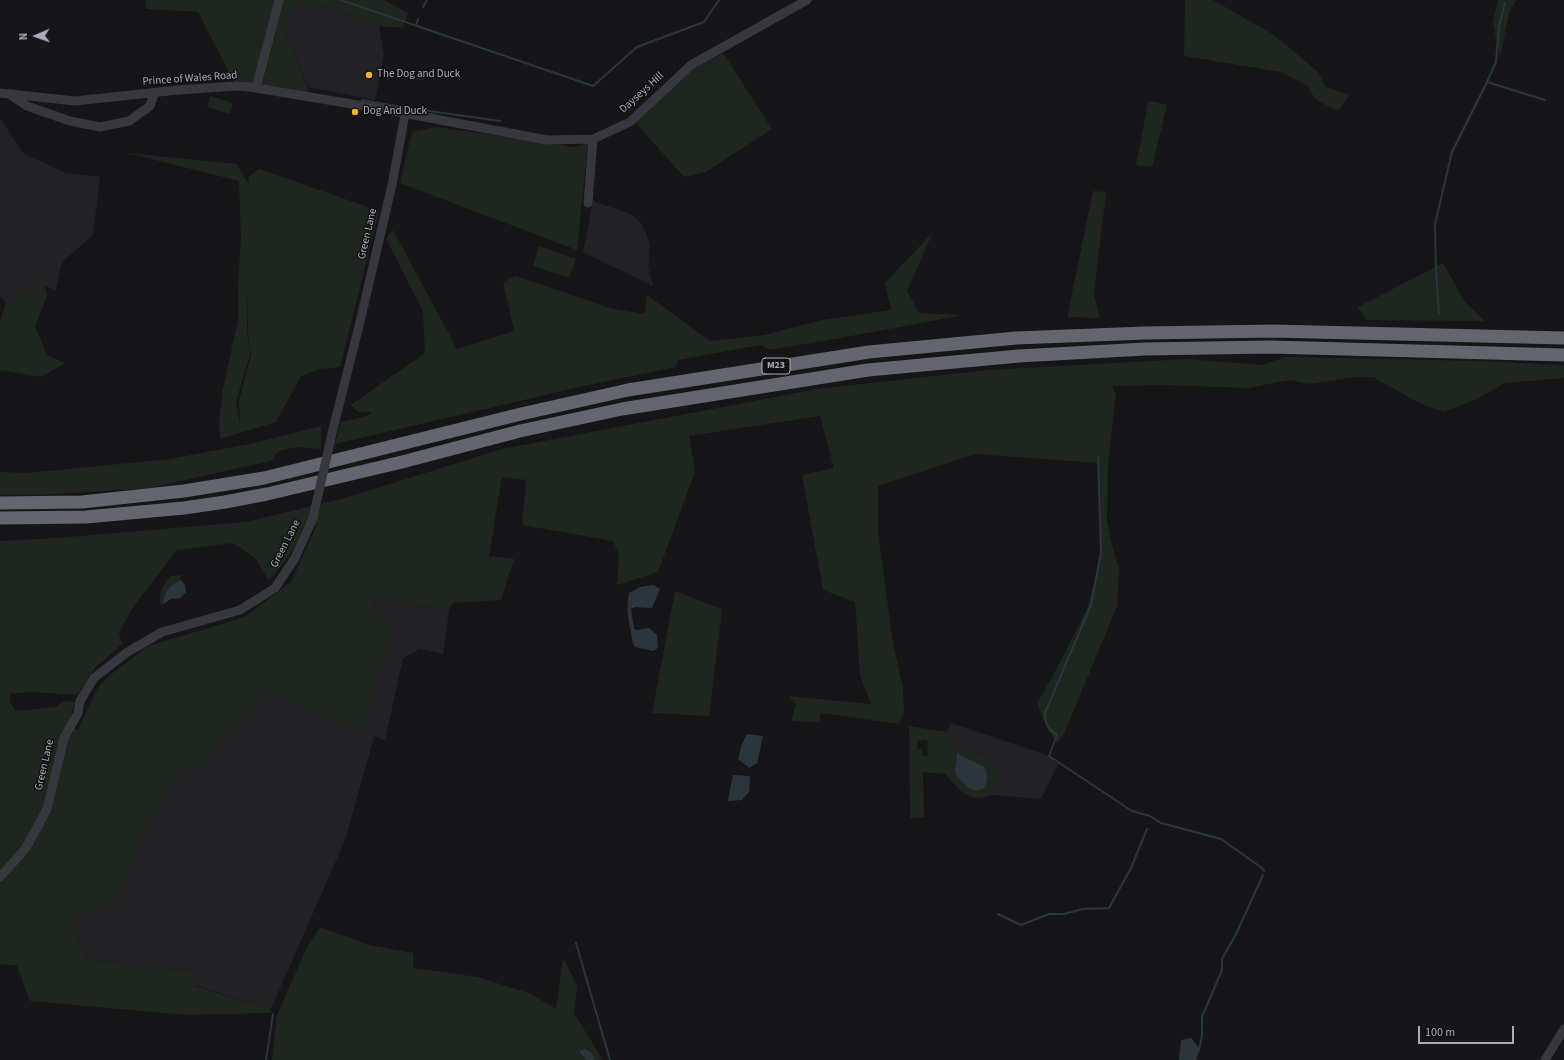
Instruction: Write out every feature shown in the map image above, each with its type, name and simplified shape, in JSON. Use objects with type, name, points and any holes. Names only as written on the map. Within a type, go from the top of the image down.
[{"type":"highway","name":"M23","points":[[0,503],[82,502],[184,491],[264,478],[521,414],[628,390],[869,352],[1016,338],[1145,333],[1273,331],[1564,338]]},
{"type":"highway","name":"M23","points":[[0,518],[86,516],[184,508],[225,502],[267,494],[402,462],[520,431],[622,409],[868,370],[1019,356],[1145,349],[1271,347],[1564,355]]},
{"type":"street","points":[[256,88],[279,0]]},
{"type":"street","name":"Dayseys Hill","points":[[404,114],[547,140],[593,139],[630,122],[691,65],[807,0]]},
{"type":"street","name":"Prince of Wales Road","points":[[0,93],[75,101],[154,94],[178,90],[236,86],[256,88],[404,114]]},
{"type":"street","points":[[10,95],[27,106],[70,121],[100,127],[129,121],[150,106],[154,94]]},
{"type":"street","name":"Green Lane","points":[[0,877],[26,848],[47,809],[64,738],[78,713],[80,701],[94,678],[126,653],[162,632],[240,610],[275,588],[295,558],[313,518],[392,185],[404,114]]},
{"type":"street","points":[[588,203],[593,139]]},
{"type":"street","points":[[1545,1060],[1564,1029]]},
{"type":"shaded area","points":[[145,0],[384,0],[408,13],[403,28],[379,26],[311,1],[293,10],[286,34],[312,99],[236,86],[198,12],[146,9]]},
{"type":"shaded area","points":[[1185,0],[1213,0],[1274,35],[1317,71],[1326,87],[1350,95],[1338,111],[1315,99],[1308,86],[1281,72],[1184,56]]},
{"type":"shaded area","points":[[1498,0],[1516,0],[1509,13],[1500,58],[1493,23]]},
{"type":"shaded area","points":[[311,1],[379,26],[384,55],[375,100],[308,87],[286,34],[293,10]]},
{"type":"shaded area","points":[[723,53],[772,129],[706,172],[684,177],[635,122],[693,69]]},
{"type":"shaded area","points":[[210,96],[233,103],[230,114],[207,107]]},
{"type":"shaded area","points":[[1151,101],[1167,105],[1152,167],[1136,165],[1148,103]]},
{"type":"shaded area","points":[[0,118],[23,153],[66,173],[100,177],[93,235],[62,262],[56,290],[45,286],[32,288],[6,302],[0,297]]},
{"type":"shaded area","points":[[436,127],[575,147],[588,143],[577,250],[400,183],[412,132]]},
{"type":"shaded area","points":[[127,153],[237,164],[249,185],[248,177],[260,169],[379,211],[340,367],[320,369],[301,376],[276,422],[220,439],[219,419],[223,389],[238,319],[241,238],[239,181]],"holes":[[[248,287],[248,335],[251,354],[239,401],[240,424],[236,402],[250,354],[247,331]]]},
{"type":"shaded area","points":[[1093,191],[1106,192],[1094,294],[1100,318],[1067,317]]},
{"type":"shaded area","points":[[593,201],[631,214],[642,224],[650,244],[648,266],[653,286],[583,252]]},
{"type":"shaded area","points":[[393,230],[457,349],[514,331],[503,282],[516,276],[610,308],[644,314],[647,295],[710,341],[764,335],[822,320],[891,310],[885,283],[933,232],[907,291],[919,313],[964,315],[768,350],[761,345],[678,360],[676,367],[584,386],[335,444],[341,422],[367,416],[372,412],[358,412],[351,405],[425,353],[423,311],[386,239]]},
{"type":"shaded area","points":[[539,246],[576,259],[569,278],[533,266]]},
{"type":"shaded area","points":[[1443,263],[1465,302],[1485,321],[1366,320],[1358,307]]},
{"type":"shaded area","points":[[45,286],[47,296],[35,326],[47,355],[65,363],[41,377],[0,370],[0,322],[6,302],[32,288]]},
{"type":"shaded area","points":[[1285,357],[1481,361],[1564,365],[1564,378],[1505,383],[1477,399],[1443,412],[1419,403],[1373,377],[1357,377],[1309,384],[1290,380],[1248,388],[1163,385],[1112,386],[1116,395],[1108,464],[1107,521],[1111,542],[1119,568],[1117,606],[1064,734],[1057,743],[1046,727],[1037,703],[1049,683],[1087,609],[1101,555],[1098,463],[975,454],[878,486],[878,531],[893,644],[903,688],[904,713],[899,724],[821,713],[819,722],[791,721],[796,704],[789,696],[871,704],[860,675],[855,602],[823,590],[802,475],[834,468],[820,416],[689,436],[695,472],[658,572],[617,585],[619,554],[613,541],[522,525],[526,480],[502,477],[489,556],[514,559],[501,600],[453,603],[449,610],[375,599],[373,610],[391,628],[361,731],[270,691],[195,772],[183,769],[141,835],[118,903],[90,908],[72,922],[86,959],[193,971],[194,986],[271,1009],[271,1013],[186,1015],[30,1001],[17,966],[0,964],[0,541],[56,538],[246,522],[345,498],[502,449],[817,389],[987,370],[1187,359],[1263,365]],"holes":[[[317,525],[291,582],[245,617],[148,646],[109,676],[97,689],[78,730],[68,725],[75,702],[63,701],[56,707],[15,711],[10,701],[10,694],[29,692],[77,695],[95,668],[122,644],[119,633],[133,607],[177,550],[233,543],[256,559],[268,580],[289,556],[304,526]]]},
{"type":"shaded area","points":[[321,426],[321,449],[296,447],[277,452],[271,461],[149,488],[40,495],[0,495],[0,472],[27,473],[170,459],[254,443]]},
{"type":"shaded area","points":[[181,575],[181,580],[169,589],[163,600],[163,604],[160,604],[162,588],[166,582],[171,576]]},
{"type":"shaded area","points":[[181,580],[185,585],[186,592],[180,598],[171,599],[163,604],[164,596],[168,589]]},
{"type":"shaded area","points":[[653,585],[660,589],[652,608],[635,607],[631,609],[634,629],[649,628],[657,635],[658,648],[653,651],[635,647],[633,644],[628,618],[628,600],[629,593],[640,587]]},
{"type":"shaded area","points":[[675,591],[722,609],[709,716],[652,713]]},
{"type":"shaded area","points":[[375,599],[449,610],[443,654],[420,649],[403,658],[385,740],[369,734],[374,737],[345,840],[271,1009],[194,985],[193,971],[86,959],[72,922],[90,908],[118,903],[141,835],[183,769],[195,771],[270,690],[373,610]]},
{"type":"shaded area","points":[[951,723],[1047,755],[1058,764],[1041,799],[992,795],[996,776],[992,759],[958,747],[947,732]]},
{"type":"shaded area","points":[[909,726],[947,732],[958,747],[992,759],[996,776],[992,795],[984,797],[977,798],[965,794],[945,774],[923,772],[924,817],[910,818]],"holes":[[[927,740],[928,756],[922,756],[922,749],[917,749],[917,741]],[[957,752],[962,756],[968,788],[956,772],[955,764]]]},
{"type":"shaded area","points":[[747,734],[763,736],[757,763],[749,768],[738,759],[742,744]]},
{"type":"shaded area","points":[[957,752],[985,767],[987,778],[983,789],[976,791],[968,788],[956,775],[955,769]]},
{"type":"shaded area","points":[[733,775],[750,776],[749,792],[742,800],[728,801]]},
{"type":"shaded area","points":[[320,927],[369,945],[413,953],[413,968],[478,977],[531,994],[556,1009],[563,958],[577,985],[574,1013],[603,1060],[596,1060],[591,1053],[580,1053],[586,1060],[272,1060],[277,1015],[307,947]]},
{"type":"shaded area","points":[[1191,1038],[1200,1049],[1196,1060],[1179,1060],[1181,1040]]},
{"type":"shaded area","points":[[585,1049],[591,1053],[596,1060],[586,1060],[580,1053],[580,1050]]},
{"type":"waterway","points":[[341,0],[593,86],[637,47],[704,22],[719,0]]},
{"type":"waterway","points":[[423,7],[427,0]]},
{"type":"waterway","points":[[1505,3],[1499,26],[1496,62],[1487,82],[1545,100]]},
{"type":"waterway","points":[[416,25],[418,19]]},
{"type":"waterway","points":[[1439,314],[1435,224],[1452,152],[1487,82]]},
{"type":"waterway","points":[[362,100],[401,107]]},
{"type":"waterway","points":[[408,108],[500,121]]},
{"type":"waterway","points":[[1098,457],[1101,552],[1091,605],[1045,713],[1048,726],[1051,731],[1057,735],[1049,756],[1132,811],[1150,816],[1161,823],[1221,839],[1262,868],[1264,871]]},
{"type":"waterway","points":[[998,914],[1021,925],[1049,914],[1064,914],[1083,909],[1109,908],[1131,868],[1147,829]]},
{"type":"waterway","points":[[1199,1050],[1202,1036],[1202,1017],[1222,970],[1222,959],[1236,934],[1263,875],[1262,876]]},
{"type":"waterway","points":[[576,943],[610,1060]]},
{"type":"waterway","points":[[266,1060],[273,1014]]},
{"type":"place","name":"The Dog and Duck","points":[[369,75]]},
{"type":"place","name":"Dog And Duck","points":[[355,112]]}]
